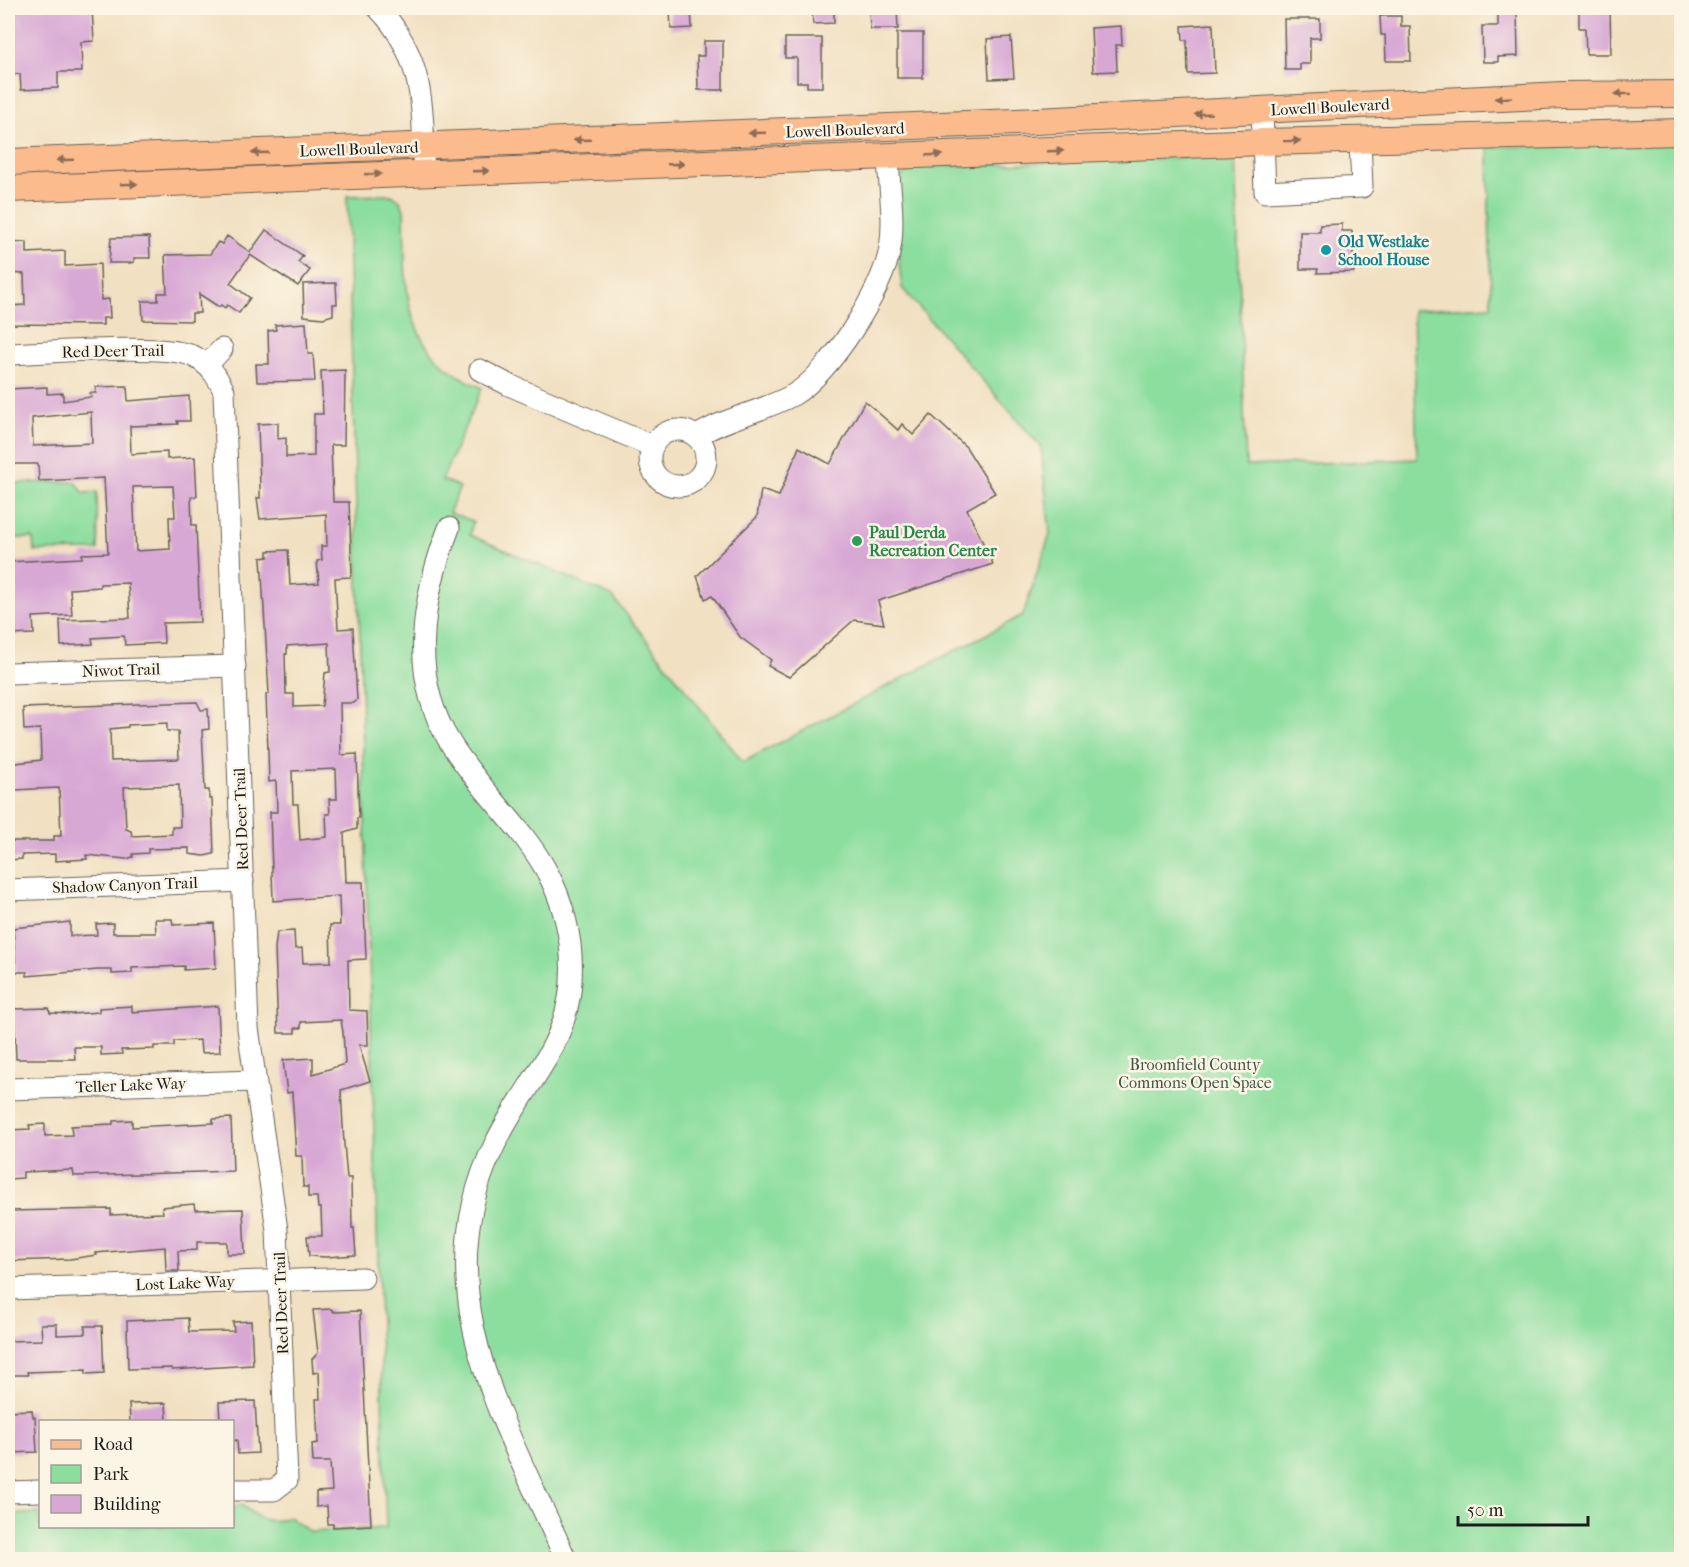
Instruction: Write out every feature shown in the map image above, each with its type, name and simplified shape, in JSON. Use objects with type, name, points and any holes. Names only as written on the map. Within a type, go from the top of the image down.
[{"type":"main road","name":"Lowell Boulevard","points":[[8,162],[1016,123],[1562,95],[1682,94]]},
{"type":"main road","points":[[888,157],[891,140],[900,136],[975,132],[1016,123]]},
{"type":"main road","name":"Lowell Boulevard","points":[[8,189],[1263,142],[1682,132]]},
{"type":"street","points":[[378,8],[407,47],[415,66],[423,108],[423,172]]},
{"type":"street","points":[[1262,111],[1265,192],[1362,187],[1360,140]]},
{"type":"street","points":[[697,436],[706,452],[704,470],[691,483],[681,486],[663,482],[655,474],[651,465],[652,446],[657,438],[673,430],[697,436],[718,424],[767,408],[810,384],[848,335],[875,290],[890,248],[888,157]]},
{"type":"street","name":"Red Deer Trail","points":[[8,354],[165,349],[187,353],[207,365],[217,376],[226,407],[248,1028],[277,1230],[287,1480],[274,1490],[234,1490]]},
{"type":"street","points":[[207,365],[222,349]]},
{"type":"street","points":[[480,370],[509,385],[652,446]]},
{"type":"street","points":[[449,528],[433,572],[425,610],[423,652],[429,693],[451,745],[523,833],[545,866],[562,907],[570,948],[570,987],[561,1028],[545,1063],[503,1128],[487,1162],[474,1200],[466,1258],[469,1314],[485,1374],[566,1560]]},
{"type":"street","name":"Niwot Trail","points":[[8,674],[235,666]]},
{"type":"street","name":"Shadow Canyon Trail","points":[[8,890],[243,881]]},
{"type":"street","name":"Teller Lake Way","points":[[8,1089],[255,1081]]},
{"type":"street","name":"Lost Lake Way","points":[[8,1289],[363,1278]]},
{"type":"street","points":[[8,1492],[39,1491]]},
{"type":"green space","name":"Broomfield County Commons Open Space","points":[[1681,144],[1681,1559],[8,1560],[8,1515],[39,1513],[39,1528],[234,1528],[234,1506],[242,1505],[264,1519],[275,1520],[289,1517],[310,1532],[386,1528],[347,196],[392,195],[400,201],[404,210],[407,292],[412,315],[421,337],[435,356],[455,373],[482,388],[442,480],[460,487],[449,513],[473,521],[470,535],[612,596],[743,762],[1023,615],[1050,534],[1041,447],[902,288],[899,263],[899,179],[911,167],[1235,156],[1246,466],[1417,459],[1413,310],[1491,306],[1488,147]]},
{"type":"green space","points":[[75,482],[84,493],[97,492],[98,550],[34,551],[33,538],[8,538],[8,483]]},
{"type":"building","points":[[8,8],[92,8],[94,41],[81,42],[82,72],[58,72],[58,88],[21,90],[20,74],[8,75]]},
{"type":"building","points":[[812,8],[834,8],[834,23],[813,24]]},
{"type":"building","points":[[869,8],[897,8],[898,29],[870,29]]},
{"type":"building","points":[[691,9],[692,28],[671,29],[670,11]]},
{"type":"building","points":[[1610,9],[1611,54],[1586,54],[1585,28],[1579,28],[1579,10]]},
{"type":"building","points":[[1517,11],[1518,56],[1498,57],[1498,62],[1483,62],[1482,26],[1498,26],[1498,12]]},
{"type":"building","points":[[1380,16],[1401,16],[1401,26],[1410,26],[1411,61],[1386,61],[1385,35],[1381,35]]},
{"type":"building","points":[[1284,19],[1320,19],[1320,38],[1310,38],[1310,64],[1300,64],[1300,70],[1285,70]]},
{"type":"building","points":[[1213,24],[1215,73],[1188,74],[1187,40],[1183,40],[1182,26]]},
{"type":"building","points":[[1121,26],[1122,45],[1116,45],[1117,71],[1093,72],[1091,28]]},
{"type":"building","points":[[897,33],[923,33],[923,78],[897,78]]},
{"type":"building","points":[[1011,37],[1014,78],[989,79],[987,39]]},
{"type":"building","points":[[785,38],[822,38],[822,87],[807,87],[807,82],[797,82],[797,58],[785,58]]},
{"type":"building","points":[[704,41],[723,41],[723,90],[698,90],[697,56],[704,56]]},
{"type":"building","name":"Old Westlake School House","points":[[1342,224],[1342,231],[1352,231],[1354,272],[1317,273],[1318,269],[1300,269],[1300,232],[1320,232],[1320,225]]},
{"type":"building","points":[[266,230],[303,256],[298,262],[310,270],[298,286],[250,255],[230,283],[250,298],[239,313],[227,305],[225,308],[221,305],[219,307],[199,294],[200,313],[192,313],[192,321],[143,320],[142,301],[158,301],[158,293],[167,293],[165,255],[210,254],[218,242],[222,244],[227,236],[250,252]]},
{"type":"building","points":[[149,237],[150,258],[134,258],[134,262],[130,263],[109,263],[111,238]]},
{"type":"building","points":[[27,242],[27,253],[65,251],[65,266],[100,264],[101,300],[109,299],[110,318],[103,318],[103,325],[9,324],[8,306],[25,305],[24,274],[8,273],[8,243]]},
{"type":"building","points":[[336,283],[337,304],[333,304],[333,315],[323,318],[304,316],[303,284]]},
{"type":"building","points":[[306,323],[308,354],[313,354],[315,381],[257,382],[256,364],[269,364],[268,331],[276,330],[275,325]]},
{"type":"building","points":[[345,370],[344,445],[331,445],[333,502],[349,502],[352,573],[350,577],[335,578],[338,629],[353,628],[357,700],[354,703],[340,703],[341,755],[357,754],[359,818],[357,818],[357,829],[344,833],[346,882],[363,882],[366,959],[348,960],[349,1010],[367,1011],[368,1045],[359,1045],[370,1081],[341,1090],[347,1178],[351,1178],[352,1228],[354,1228],[356,1255],[326,1257],[309,1256],[307,1236],[322,1236],[321,1208],[318,1208],[317,1197],[308,1197],[308,1187],[303,1187],[302,1156],[296,1156],[292,1092],[287,1093],[283,1060],[313,1058],[313,1074],[345,1064],[343,1032],[341,1020],[301,1022],[301,1028],[295,1028],[295,1033],[278,1033],[275,948],[277,932],[294,931],[295,949],[302,948],[303,963],[331,962],[330,925],[340,925],[339,896],[273,901],[270,812],[277,812],[276,781],[269,782],[266,694],[269,694],[261,558],[268,557],[268,551],[288,550],[290,585],[319,583],[317,561],[322,560],[321,546],[327,546],[326,514],[260,519],[257,498],[260,498],[258,424],[278,423],[278,439],[286,438],[286,457],[314,456],[314,414],[323,414],[321,371]],"holes":[[[329,643],[330,672],[325,673],[322,706],[294,707],[294,694],[286,694],[285,654],[287,654],[287,646]],[[336,769],[337,799],[329,799],[330,814],[326,814],[327,837],[300,840],[298,804],[293,804],[292,771]]]},
{"type":"building","points":[[127,386],[128,401],[189,396],[190,421],[177,421],[178,424],[130,426],[131,454],[167,452],[167,459],[195,457],[197,496],[191,497],[192,525],[196,525],[200,622],[163,623],[164,643],[125,645],[124,636],[92,638],[93,644],[61,646],[60,620],[130,618],[128,583],[100,584],[100,587],[70,589],[72,615],[33,617],[34,634],[8,635],[8,562],[82,558],[82,554],[108,553],[104,478],[39,481],[38,464],[8,464],[8,389],[47,387],[47,394],[63,393],[63,401],[91,397],[90,393],[96,393],[96,387]],"holes":[[[91,412],[92,443],[33,446],[32,418]],[[173,486],[175,517],[169,517],[170,549],[136,551],[133,487]]]},
{"type":"building","name":"Paul Derda Recreation Center","points":[[865,401],[898,430],[902,424],[913,435],[931,415],[966,447],[995,493],[967,509],[993,564],[878,601],[884,624],[854,620],[789,677],[768,666],[771,660],[740,637],[712,596],[705,599],[697,576],[757,517],[761,490],[779,496],[799,447],[830,464]]},
{"type":"building","points":[[197,702],[201,710],[208,709],[209,729],[202,730],[205,790],[209,790],[209,799],[212,799],[214,854],[204,856],[189,854],[189,848],[148,849],[148,853],[133,854],[133,857],[126,859],[86,855],[87,859],[55,861],[55,854],[22,855],[22,859],[8,860],[8,841],[54,841],[54,836],[61,836],[59,788],[13,790],[13,783],[8,783],[8,764],[41,760],[40,729],[24,730],[23,708]],"holes":[[[167,723],[167,731],[178,731],[179,759],[111,761],[110,729],[128,727],[128,725]],[[179,785],[180,827],[172,827],[172,834],[132,836],[131,831],[126,829],[124,787]]]},
{"type":"building","points":[[155,919],[172,919],[173,925],[214,923],[216,968],[184,970],[184,966],[132,968],[132,973],[112,974],[112,970],[98,970],[27,976],[27,972],[16,972],[13,928],[70,922],[70,936],[97,935],[96,924],[113,923],[113,933],[156,933]]},
{"type":"building","points":[[132,1006],[132,1012],[218,1006],[220,1052],[201,1053],[200,1040],[174,1041],[174,1046],[154,1046],[154,1049],[121,1050],[122,1054],[101,1055],[101,1047],[74,1047],[75,1059],[16,1059],[14,1009],[49,1008],[50,1013],[72,1014],[99,1012],[99,1008]]},
{"type":"building","points":[[231,1118],[233,1171],[74,1176],[73,1170],[23,1172],[23,1178],[8,1179],[8,1130],[30,1129],[29,1125],[45,1124],[45,1136],[72,1135],[71,1126],[113,1124],[113,1121],[132,1120],[132,1127],[213,1123],[213,1119]]},
{"type":"building","points":[[194,1204],[195,1210],[243,1209],[245,1254],[227,1254],[227,1242],[197,1242],[197,1250],[178,1251],[179,1271],[166,1271],[165,1247],[96,1253],[97,1255],[70,1259],[8,1261],[8,1211],[111,1209],[111,1215],[163,1213],[162,1207]]},
{"type":"building","points":[[331,1309],[334,1312],[360,1311],[371,1525],[333,1527],[333,1524],[328,1524],[327,1506],[316,1507],[316,1492],[332,1491],[330,1462],[313,1462],[312,1444],[318,1443],[316,1399],[320,1399],[319,1372],[313,1373],[312,1359],[318,1353],[313,1310]]},
{"type":"building","points":[[188,1318],[189,1332],[234,1331],[233,1322],[251,1321],[253,1365],[172,1370],[172,1368],[128,1369],[127,1321]]},
{"type":"building","points":[[41,1324],[57,1324],[57,1335],[85,1334],[85,1326],[102,1326],[104,1373],[86,1374],[86,1370],[8,1375],[8,1341],[42,1340]]},
{"type":"building","points":[[255,1401],[258,1453],[238,1454],[237,1440],[234,1441],[234,1420],[220,1420],[219,1402]]},
{"type":"building","points":[[166,1403],[167,1420],[130,1420],[129,1404]]},
{"type":"building","points":[[32,1410],[33,1417],[35,1417],[37,1452],[8,1453],[8,1411]]},
{"type":"place","name":"Old Westlake School House","points":[[1326,250]]},
{"type":"place","name":"Paul Derda Recreation Center","points":[[857,541]]}]
